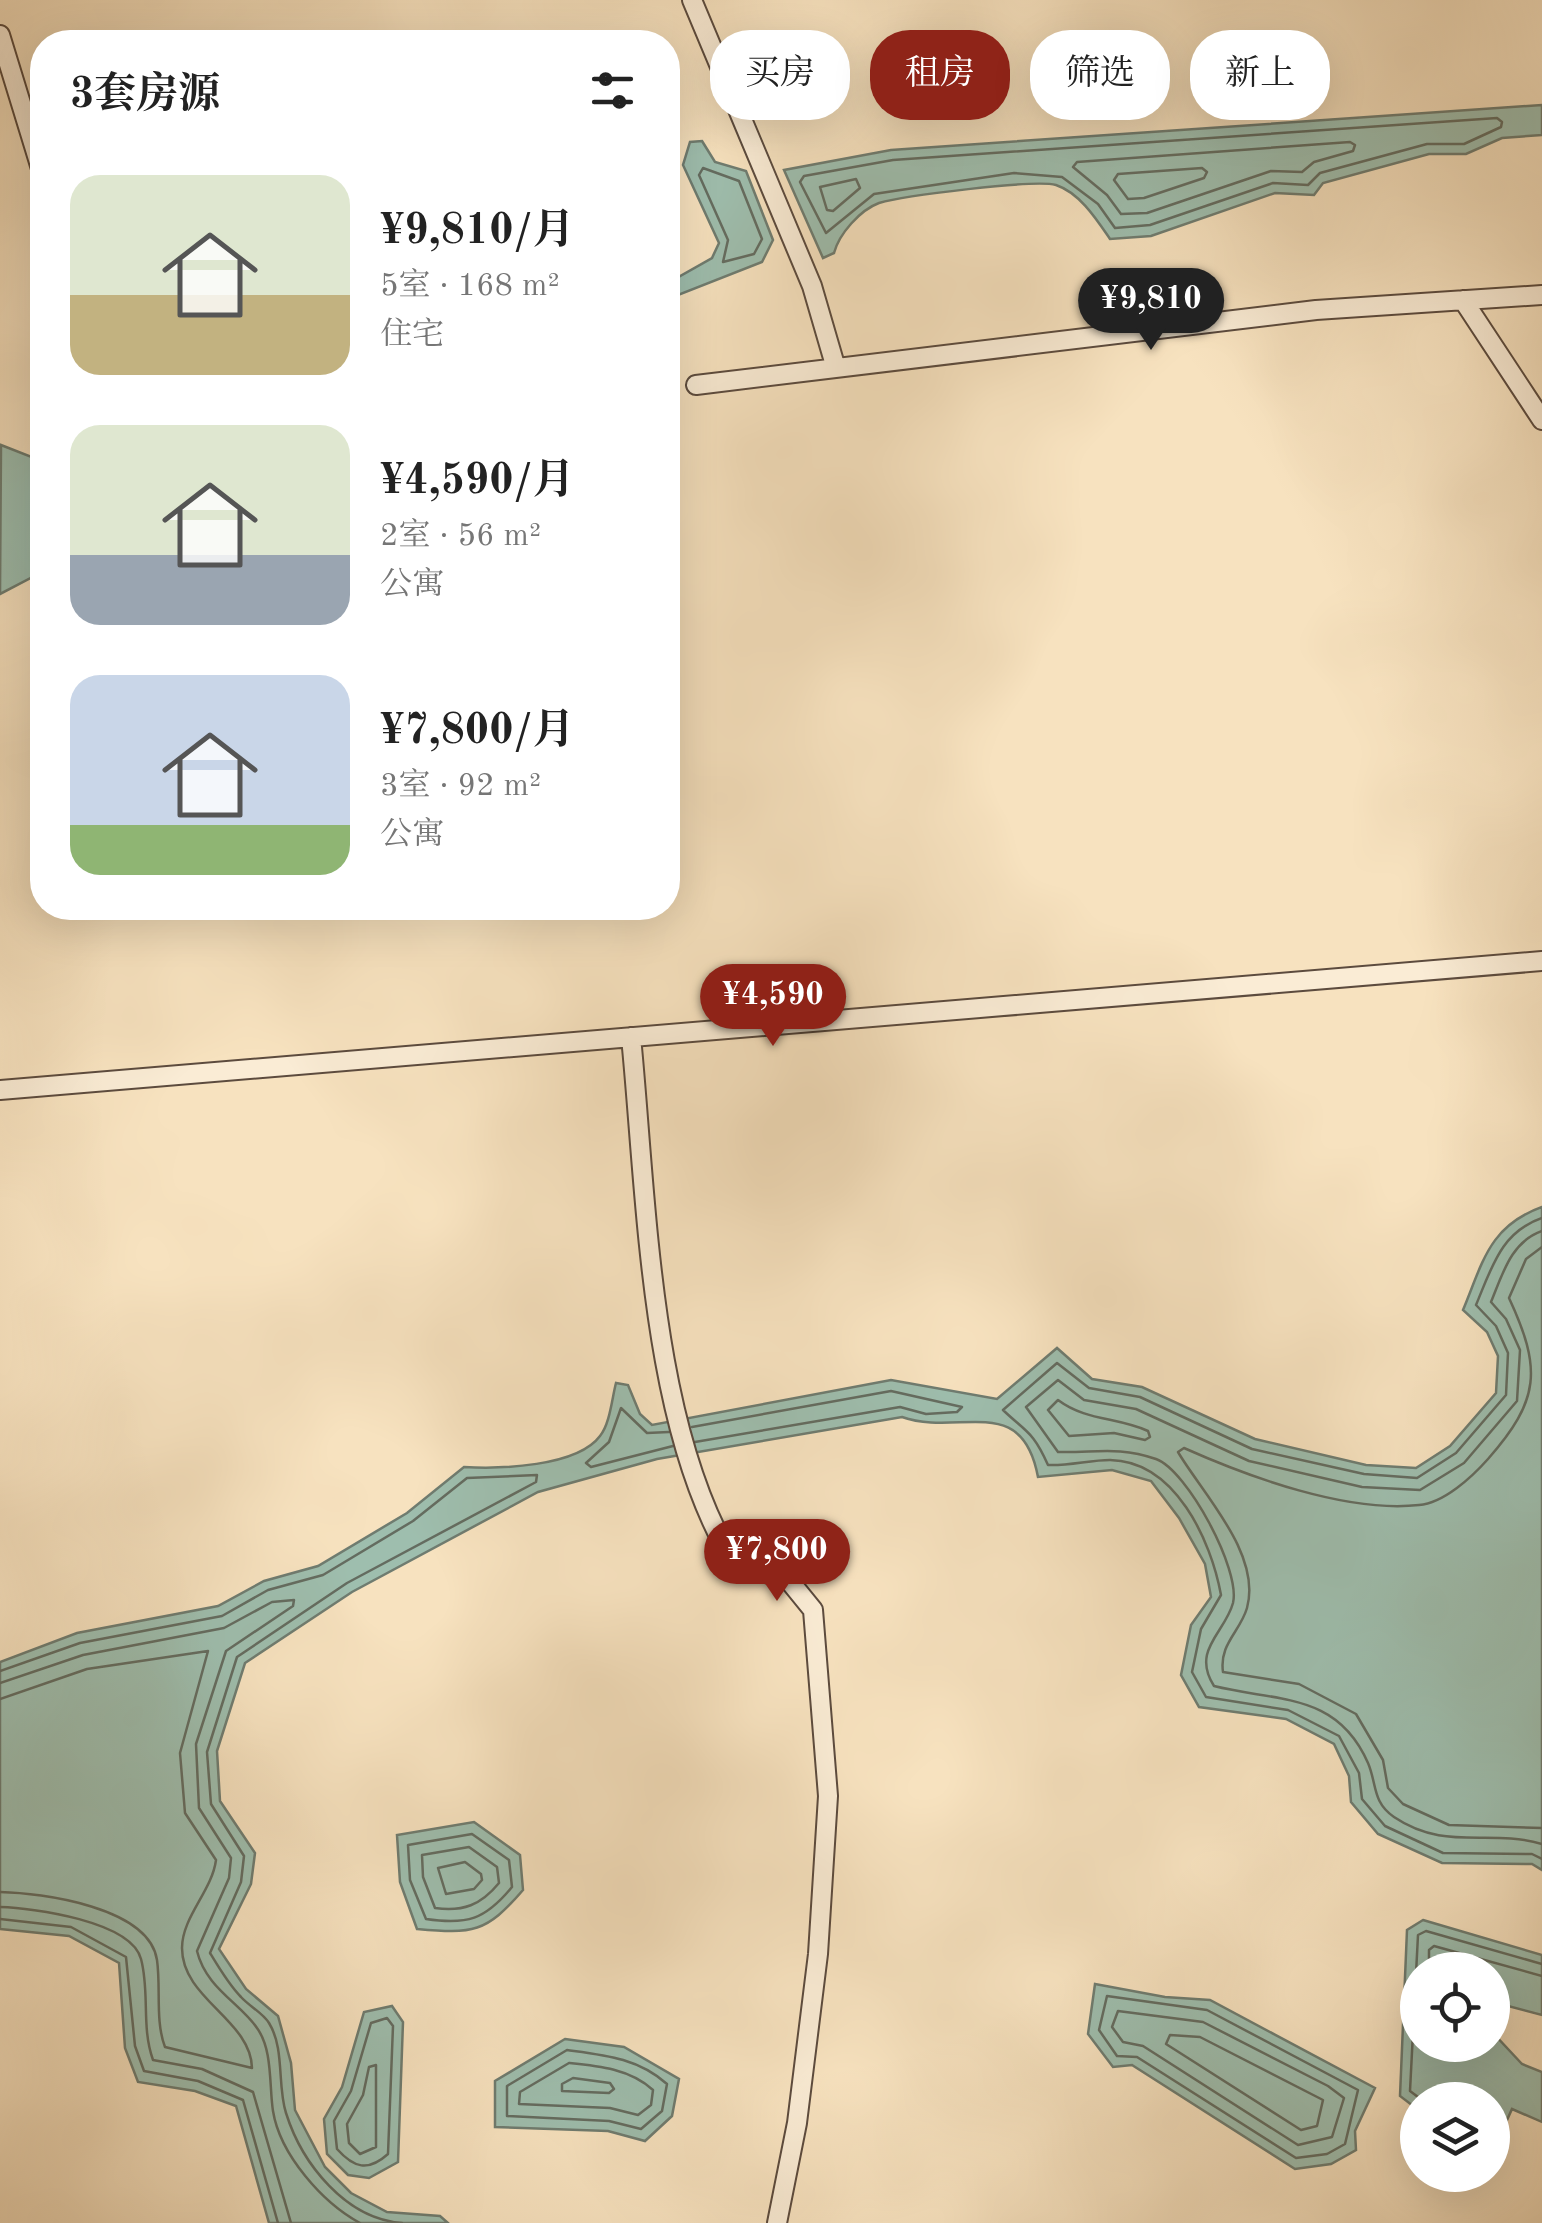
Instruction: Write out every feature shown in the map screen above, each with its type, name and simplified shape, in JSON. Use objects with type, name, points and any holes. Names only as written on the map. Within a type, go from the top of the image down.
[{"type":"street","points":[[692,0],[812,286],[834,366]]},
{"type":"street","points":[[0,35],[30,133]]},
{"type":"street","points":[[696,385],[1316,310],[1542,295]]},
{"type":"street","points":[[1463,300],[1542,420]]},
{"type":"street","points":[[0,1090],[1542,960]]},
{"type":"street","points":[[631,1037],[662,1356],[708,1523],[736,1566],[787,1578],[813,1610],[827,1816],[818,1954],[797,2123],[777,2223]]},
{"type":"water","points":[[1542,105],[1542,135],[1502,138],[1466,154],[1429,154],[1323,183],[1314,195],[1275,193],[1151,236],[1110,239],[1073,194],[1056,185],[1022,184],[879,203],[858,217],[840,238],[834,253],[823,258],[784,170],[891,150]]},
{"type":"water","points":[[702,141],[715,162],[746,171],[773,240],[762,262],[680,294],[680,276],[712,258],[719,243],[683,165],[690,142]]},
{"type":"water","points":[[1,445],[30,456],[30,578],[0,594]]},
{"type":"water","points":[[1542,1207],[1542,1870],[1532,1864],[1442,1863],[1378,1834],[1351,1802],[1349,1776],[1334,1744],[1286,1719],[1199,1707],[1181,1675],[1191,1625],[1211,1597],[1205,1564],[1179,1518],[1151,1481],[1112,1470],[1038,1477],[1030,1451],[1018,1434],[1003,1425],[924,1422],[902,1417],[657,1459],[538,1492],[352,1592],[245,1663],[217,1751],[220,1801],[255,1853],[251,1884],[219,1949],[246,1989],[278,2016],[291,2063],[295,2110],[325,2167],[351,2193],[387,2212],[440,2216],[448,2223],[269,2223],[236,2106],[195,2091],[138,2082],[125,2048],[119,1963],[69,1936],[0,1929],[0,1662],[77,1633],[218,1606],[264,1581],[318,1566],[407,1513],[464,1467],[536,1464],[574,1454],[589,1446],[603,1431],[616,1383],[628,1385],[640,1414],[652,1425],[891,1380],[997,1399],[1057,1348],[1092,1379],[1142,1387],[1255,1439],[1366,1465],[1416,1468],[1450,1446],[1496,1393],[1498,1356],[1487,1332],[1463,1310],[1483,1261],[1499,1235],[1510,1224]]},
{"type":"water","points":[[474,1822],[520,1855],[523,1890],[499,1915],[477,1928],[417,1929],[400,1882],[397,1835]]},
{"type":"water","points":[[1423,1920],[1542,1955],[1542,2015],[1510,2007],[1510,1952],[1406,1952],[1407,1930]]},
{"type":"water","points":[[1095,1984],[1165,1997],[1210,2000],[1375,2088],[1355,2131],[1356,2150],[1331,2164],[1295,2169],[1132,2065],[1113,2067],[1088,2034]]},
{"type":"water","points":[[392,2006],[403,2022],[398,2162],[369,2178],[348,2175],[327,2154],[324,2119],[342,2087],[364,2012]]},
{"type":"water","points":[[565,2039],[624,2047],[679,2079],[672,2116],[645,2141],[608,2131],[495,2127],[495,2081]]},
{"type":"water","points":[[1510,2051],[1522,2064],[1542,2072],[1542,2122],[1512,2109],[1510,2113],[1510,2082],[1401,2082],[1401,2062],[1510,2062]]}]
